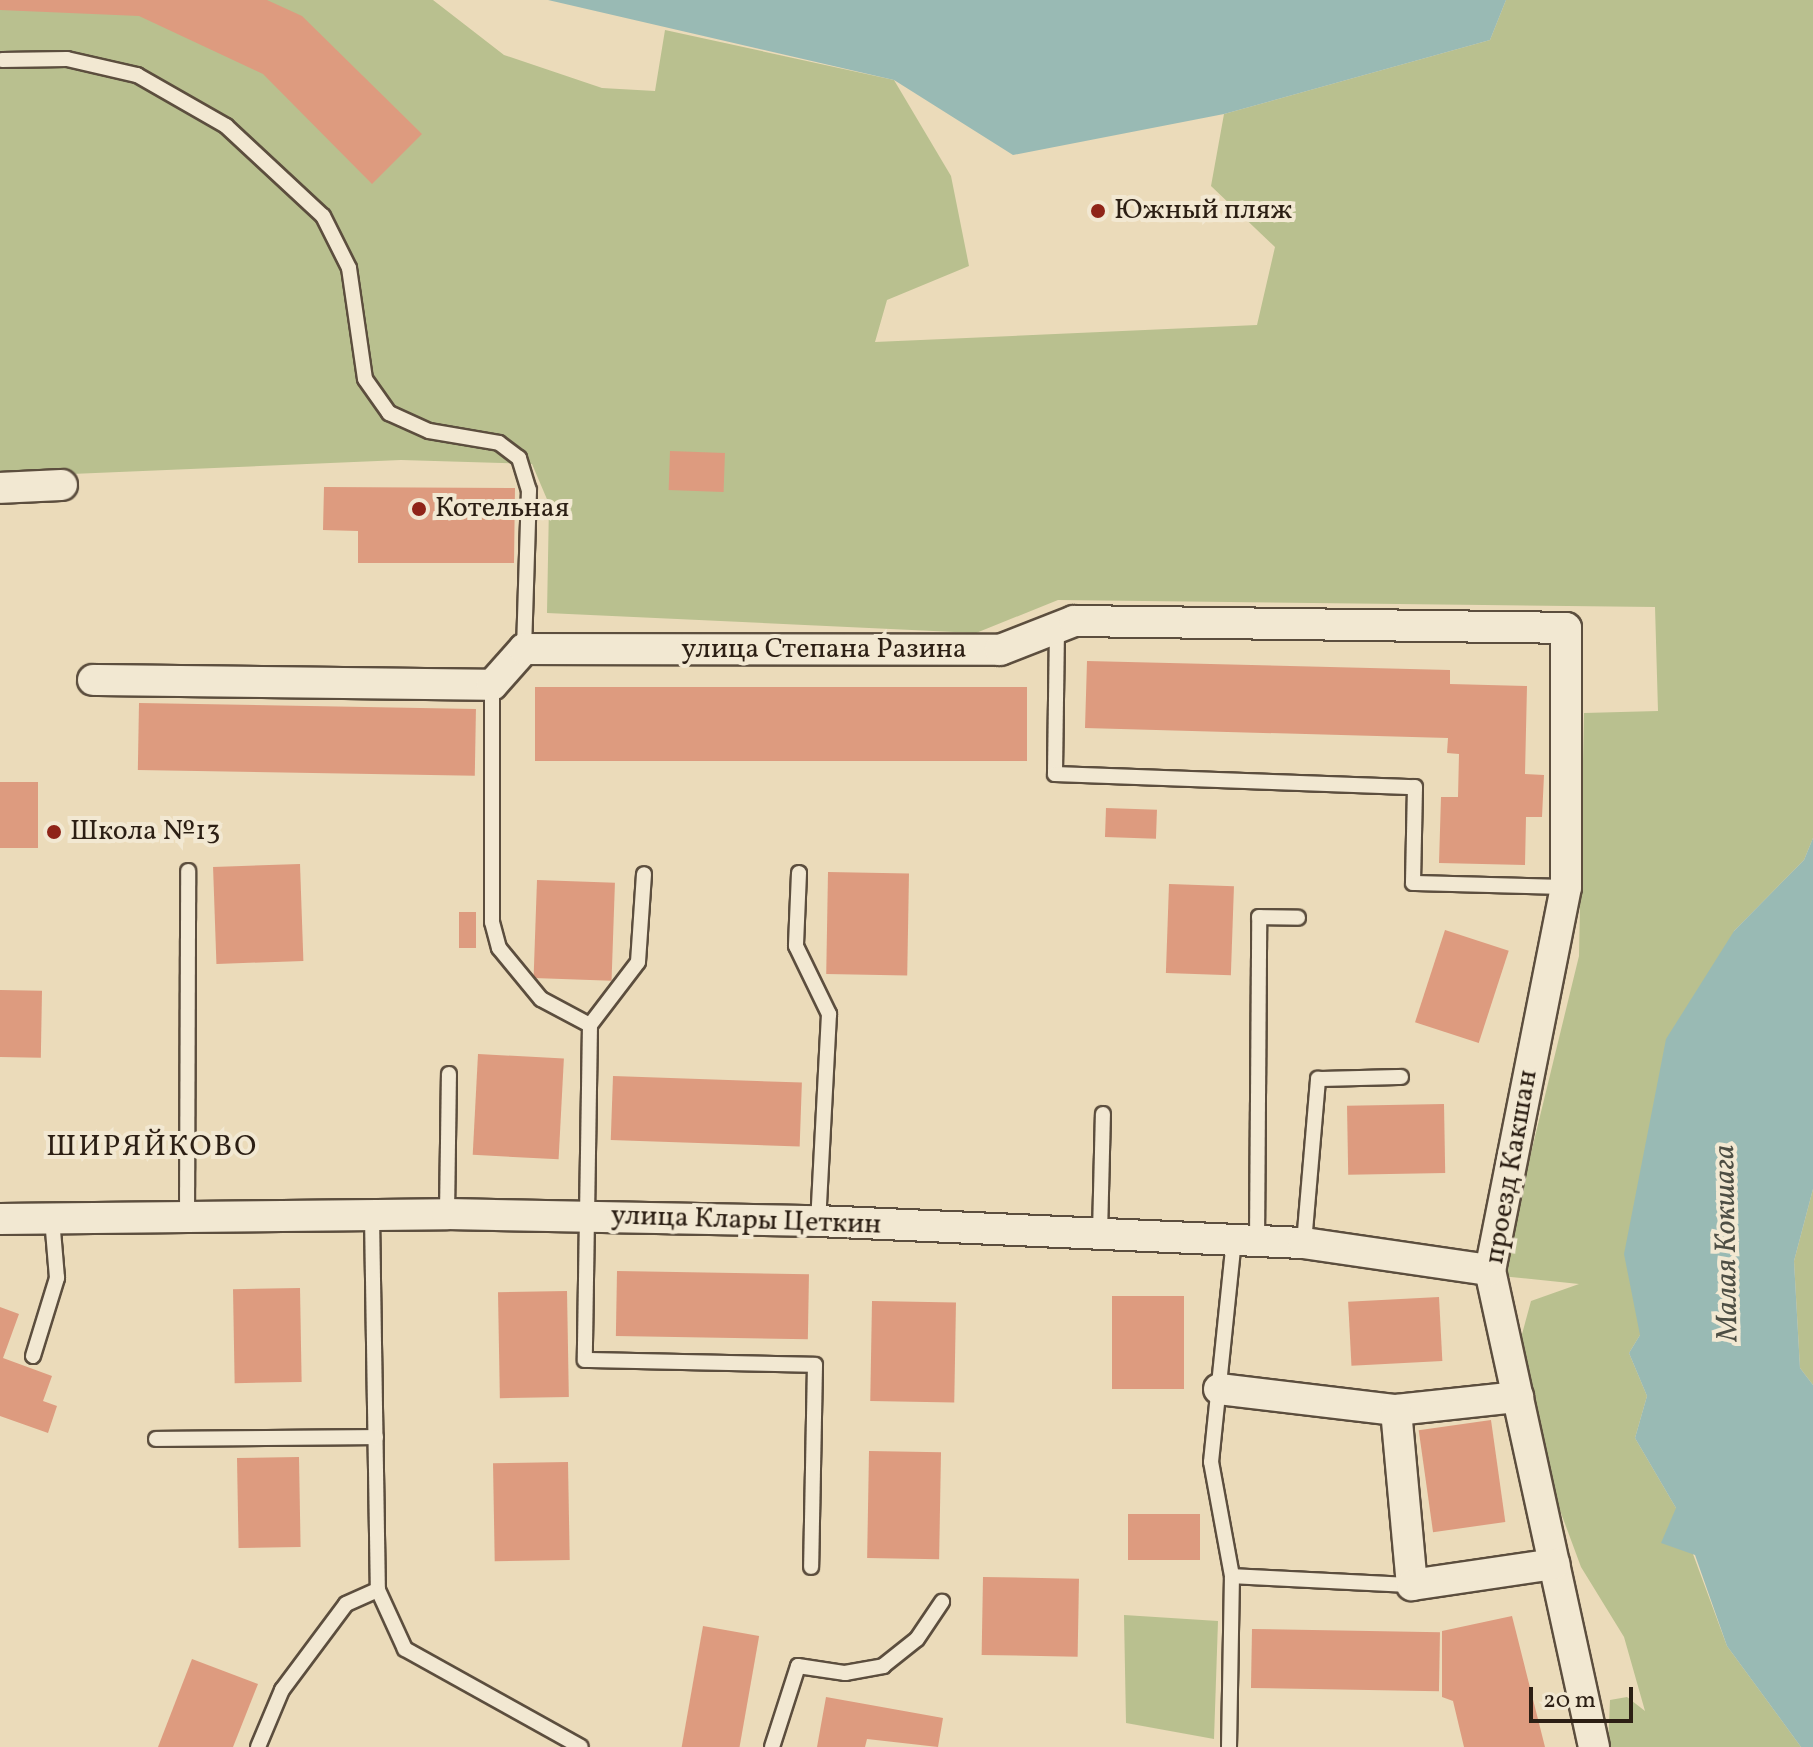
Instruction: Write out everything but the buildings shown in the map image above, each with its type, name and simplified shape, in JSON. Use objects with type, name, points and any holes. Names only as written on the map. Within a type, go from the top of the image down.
[{"type":"street","points":[[0,488],[62,485]]},
{"type":"street","name":"улица Степана Разина","points":[[524,649],[1000,650],[1074,621],[1566,628]]},
{"type":"street","name":"проезд Какшан","points":[[1566,628],[1566,887],[1490,1270],[1594,1747]]},
{"type":"street","points":[[93,680],[492,685],[524,649]]},
{"type":"street","name":"улица Клары Цеткин","points":[[0,1219],[447,1214],[818,1221],[1304,1243],[1490,1270]]},
{"type":"street","points":[[1219,1389],[1396,1410],[1518,1397]]},
{"type":"street","points":[[1396,1410],[1412,1585],[1554,1564]]},
{"type":"lane","points":[[2,60],[67,59],[137,75],[226,126],[323,216],[349,268],[365,379],[389,413],[429,431],[499,443],[519,458],[529,490],[524,649]]},
{"type":"lane","points":[[1057,628],[1055,774],[1415,787],[1413,883],[1566,887]]},
{"type":"lane","points":[[492,685],[492,922],[499,948],[541,999],[590,1025]]},
{"type":"lane","points":[[187,1217],[188,871]]},
{"type":"lane","points":[[799,873],[796,946],[829,1014],[818,1221]]},
{"type":"lane","points":[[644,874],[638,962],[590,1025],[585,1360],[815,1365],[811,1567]]},
{"type":"lane","points":[[1229,1747],[1232,1576],[1211,1462],[1219,1389],[1245,1241],[1259,917],[1298,918]]},
{"type":"lane","points":[[447,1214],[449,1074]]},
{"type":"lane","points":[[1304,1243],[1318,1079],[1401,1077]]},
{"type":"lane","points":[[1100,1234],[1103,1114]]},
{"type":"lane","points":[[372,1216],[378,1590],[405,1649],[571,1744]]},
{"type":"lane","points":[[33,1356],[57,1278],[52,1218]]},
{"type":"lane","points":[[156,1439],[376,1437]]},
{"type":"lane","points":[[1232,1576],[1412,1585]]},
{"type":"lane","points":[[258,1747],[282,1690],[346,1604],[378,1590]]},
{"type":"lane","points":[[772,1747],[798,1666],[845,1673],[883,1666],[917,1639],[942,1602]]},
{"type":"green space","points":[[0,0],[433,0],[504,55],[602,88],[655,91],[665,30],[894,80],[951,176],[969,266],[887,300],[875,342],[1257,325],[1275,247],[1211,186],[1224,114],[1490,40],[1506,0],[1813,0],[1813,838],[1804,860],[1734,931],[1640,1335],[1629,1353],[1647,1396],[1635,1438],[1676,1508],[1727,1646],[1801,1747],[1608,1747],[1610,1700],[1627,1697],[1645,1711],[1624,1637],[1581,1567],[1538,1451],[1534,1395],[1518,1349],[1531,1301],[1579,1284],[1501,1276],[1579,956],[1584,713],[1658,711],[1655,607],[1058,600],[976,633],[547,613],[549,504],[532,464],[401,460],[0,477]]},
{"type":"green space","points":[[1813,1189],[1813,1385],[1800,1368],[1794,1261]]},
{"type":"green space","points":[[1124,1615],[1218,1621],[1214,1739],[1126,1723]]},
{"type":"water","points":[[548,0],[1506,0],[1490,40],[1224,114],[1013,155],[894,80]]},
{"type":"water","name":"Малая Кокшага","points":[[1813,838],[1813,1189],[1794,1261],[1800,1368],[1813,1385],[1813,1747],[1801,1747],[1727,1646],[1695,1555],[1661,1543],[1676,1508],[1635,1438],[1647,1396],[1629,1353],[1640,1335],[1624,1254],[1666,1039],[1734,931],[1804,860]]},
{"type":"place","name":"Южный пляж","points":[[1098,211]]},
{"type":"place","name":"Котельная","points":[[419,509]]},
{"type":"place","name":"Школа №13","points":[[54,832]]},
{"type":"district","name":"ШИРЯЙКОВО","points":[[152,1147]]}]
